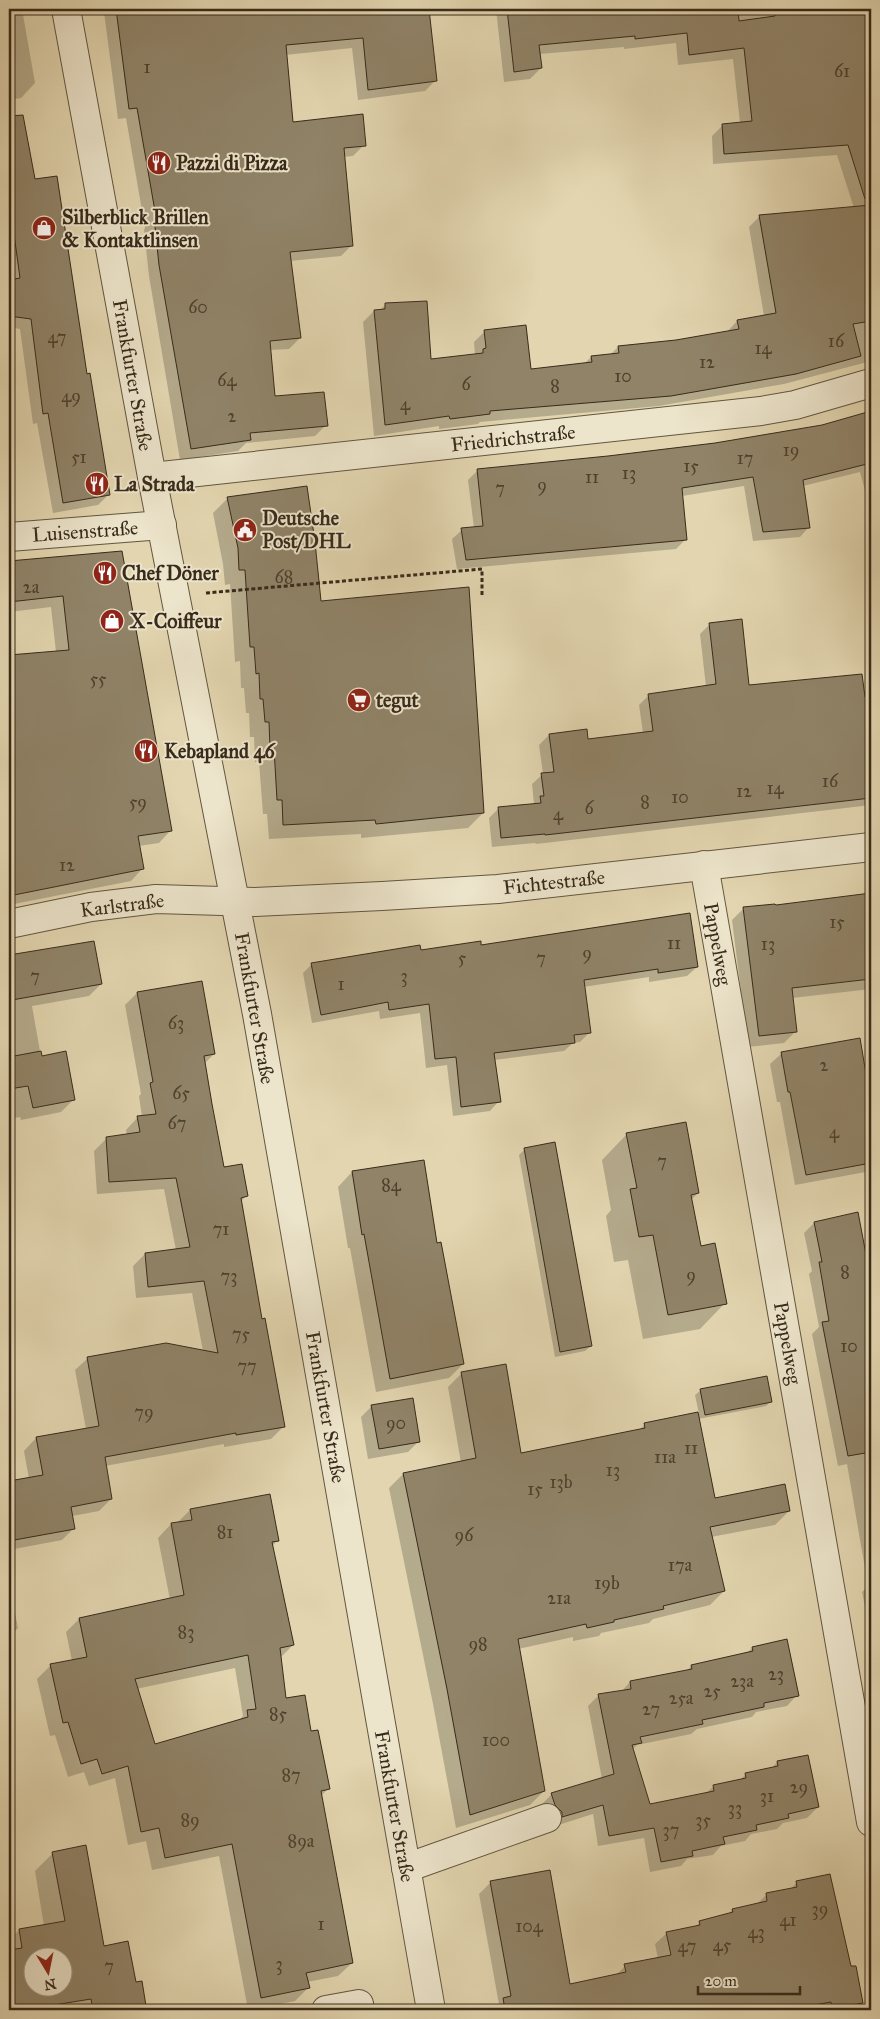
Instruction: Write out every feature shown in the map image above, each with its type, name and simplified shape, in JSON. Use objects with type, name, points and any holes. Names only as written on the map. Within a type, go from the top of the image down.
[{"type":"street","name":"Frankfurter Straße","points":[[66,9],[152,478],[236,900],[431,2010]]},
{"type":"street","name":"Friedrichstraße","points":[[152,478],[761,412],[795,405],[871,383]]},
{"type":"street","name":"Luisenstraße","points":[[9,537],[162,525]]},
{"type":"street","name":"Fichtestraße","points":[[236,900],[255,902],[498,889],[871,847]]},
{"type":"street","name":"Pappelweg","points":[[704,865],[871,1822]]},
{"type":"street","name":"Karlstraße","points":[[9,924],[91,907],[129,902],[171,899],[236,900]]},
{"type":"street","points":[[406,1868],[547,1818]]},
{"type":"street","points":[[326,2010],[359,2007]]},
{"type":"path","points":[[175,595],[482,570],[482,597]]},
{"type":"building","points":[[116,9],[429,9],[437,81],[368,90],[363,38],[286,45],[293,122],[363,114],[366,146],[344,148],[353,246],[290,252],[301,338],[270,341],[275,396],[324,392],[328,426],[250,433],[251,440],[191,449],[159,265],[154,217],[156,217],[137,108],[129,109]]},
{"type":"building","points":[[507,9],[738,9],[739,21],[775,16],[773,9],[871,9],[871,198],[865,199],[848,145],[724,154],[722,124],[752,121],[744,48],[689,55],[687,33],[635,39],[635,36],[539,45],[542,68],[514,72]]},
{"type":"building","points":[[23,115],[35,179],[57,176],[87,374],[90,373],[110,495],[63,503],[48,413],[43,414],[31,319],[9,316],[9,280],[20,278],[9,198],[9,116]]},
{"type":"building","points":[[871,205],[871,321],[853,324],[861,356],[796,374],[671,396],[490,411],[490,414],[450,419],[449,416],[385,425],[374,310],[385,309],[385,303],[427,301],[431,359],[483,353],[483,349],[486,348],[484,330],[526,325],[531,369],[592,362],[591,356],[619,353],[618,346],[676,340],[739,329],[737,320],[776,313],[759,215]]},
{"type":"building","points":[[871,411],[871,463],[803,480],[810,528],[763,532],[753,477],[682,488],[687,540],[466,560],[461,528],[483,526],[477,469],[715,443],[822,425]]},
{"type":"building","points":[[307,486],[321,601],[469,587],[484,813],[376,824],[375,820],[283,825],[282,800],[277,800],[274,748],[270,748],[269,722],[265,722],[263,699],[260,699],[259,673],[256,674],[254,647],[250,647],[245,570],[239,570],[238,548],[227,497]]},
{"type":"building","points":[[122,551],[172,831],[138,836],[144,869],[9,896],[9,655],[69,650],[63,596],[9,602],[9,561]]},
{"type":"building","points":[[742,619],[749,685],[862,674],[865,697],[871,696],[871,798],[545,835],[501,838],[498,807],[541,803],[540,796],[544,796],[541,773],[554,772],[549,734],[587,729],[588,739],[653,731],[648,694],[716,684],[709,623]]},
{"type":"building","points":[[871,893],[871,979],[792,988],[797,1032],[759,1036],[743,907],[776,905]]},
{"type":"building","points":[[690,913],[698,967],[658,973],[658,969],[584,980],[591,1033],[574,1035],[575,1043],[494,1053],[501,1102],[461,1107],[456,1057],[435,1059],[429,1004],[389,1010],[388,1002],[321,1015],[311,963],[420,945],[421,950],[481,941],[481,945]]},
{"type":"building","points":[[94,941],[102,984],[12,1000],[9,984],[9,955]]},
{"type":"building","points":[[202,981],[215,1054],[204,1056],[212,1104],[224,1167],[242,1164],[248,1196],[241,1198],[262,1319],[265,1318],[285,1427],[236,1435],[236,1433],[105,1457],[112,1499],[71,1507],[75,1529],[9,1541],[9,1481],[43,1475],[36,1437],[99,1426],[87,1357],[166,1343],[218,1353],[204,1281],[148,1287],[145,1253],[190,1247],[176,1178],[109,1182],[106,1137],[140,1132],[137,1116],[156,1114],[150,1083],[153,1082],[137,992]]},
{"type":"building","points":[[860,1038],[871,1104],[871,1163],[806,1175],[781,1052]]},
{"type":"building","points":[[41,1051],[42,1056],[66,1051],[75,1100],[33,1108],[28,1086],[9,1089],[9,1057]]},
{"type":"building","points":[[686,1122],[699,1193],[691,1195],[701,1246],[715,1243],[727,1304],[668,1315],[653,1235],[639,1237],[630,1189],[637,1188],[626,1133]]},
{"type":"building","points":[[555,1142],[592,1346],[560,1352],[524,1148]]},
{"type":"building","points":[[424,1160],[437,1243],[441,1242],[464,1364],[390,1379],[364,1234],[362,1235],[352,1171]]},
{"type":"building","points":[[858,1212],[871,1281],[871,1452],[848,1456],[822,1322],[829,1321],[819,1262],[822,1262],[814,1222]]},
{"type":"building","points":[[506,1364],[521,1453],[645,1428],[644,1423],[698,1412],[715,1498],[785,1484],[790,1511],[710,1527],[725,1591],[663,1606],[664,1609],[614,1620],[614,1622],[587,1628],[586,1624],[518,1639],[545,1791],[470,1815],[447,1689],[403,1473],[476,1458],[461,1372]]},
{"type":"building","points":[[767,1376],[772,1402],[705,1415],[700,1389]]},
{"type":"building","points":[[413,1398],[420,1442],[379,1449],[371,1405]]},
{"type":"building","points":[[270,1494],[279,1541],[272,1542],[294,1645],[280,1648],[286,1698],[305,1695],[311,1731],[318,1730],[330,1789],[321,1791],[353,1963],[306,1973],[310,1988],[261,1998],[232,1844],[165,1858],[159,1828],[141,1832],[128,1766],[102,1774],[97,1759],[81,1764],[68,1722],[63,1723],[50,1664],[87,1657],[79,1618],[184,1595],[171,1523],[192,1520],[190,1509]],"holes":[[[248,1655],[256,1709],[247,1710],[248,1717],[155,1744],[135,1679]]]},
{"type":"building","points":[[787,1639],[799,1696],[764,1703],[764,1707],[702,1720],[703,1724],[640,1737],[642,1743],[632,1745],[650,1804],[714,1791],[713,1785],[746,1778],[745,1773],[778,1766],[777,1761],[808,1755],[819,1807],[788,1814],[789,1818],[756,1825],[757,1830],[723,1837],[725,1844],[692,1851],[693,1856],[661,1862],[654,1828],[609,1836],[603,1805],[562,1817],[562,1812],[555,1805],[551,1793],[614,1774],[598,1694],[631,1689],[630,1681],[692,1669],[691,1665],[753,1651],[752,1647]]},
{"type":"building","points":[[86,1845],[104,1946],[128,1941],[136,1982],[142,1981],[146,2006],[139,2007],[140,2010],[93,2010],[91,1999],[23,2010],[9,2010],[9,1950],[22,1948],[19,1929],[65,1921],[52,1852]]},
{"type":"building","points":[[550,1870],[570,1984],[626,1972],[624,1964],[671,1955],[666,1932],[700,1925],[699,1921],[733,1912],[732,1909],[767,1901],[766,1893],[797,1887],[796,1881],[830,1874],[851,1966],[856,1966],[863,2003],[832,2009],[831,2002],[786,2010],[505,2010],[503,1998],[511,1996],[490,1881]]},
{"type":"place","name":"Pazzi di Pizza","points":[[159,163]]},
{"type":"place","name":"Silberblick Brillen & Kontaktlinsen","points":[[44,228]]},
{"type":"place","name":"La Strada","points":[[97,484]]},
{"type":"place","name":"Deutsche Post/DHL","points":[[245,530]]},
{"type":"place","name":"Chef Döner","points":[[105,573]]},
{"type":"place","name":"X-Coiffeur","points":[[112,621]]},
{"type":"place","name":"tegut","points":[[359,700]]},
{"type":"place","name":"Kebapland 46","points":[[146,751]]}]
